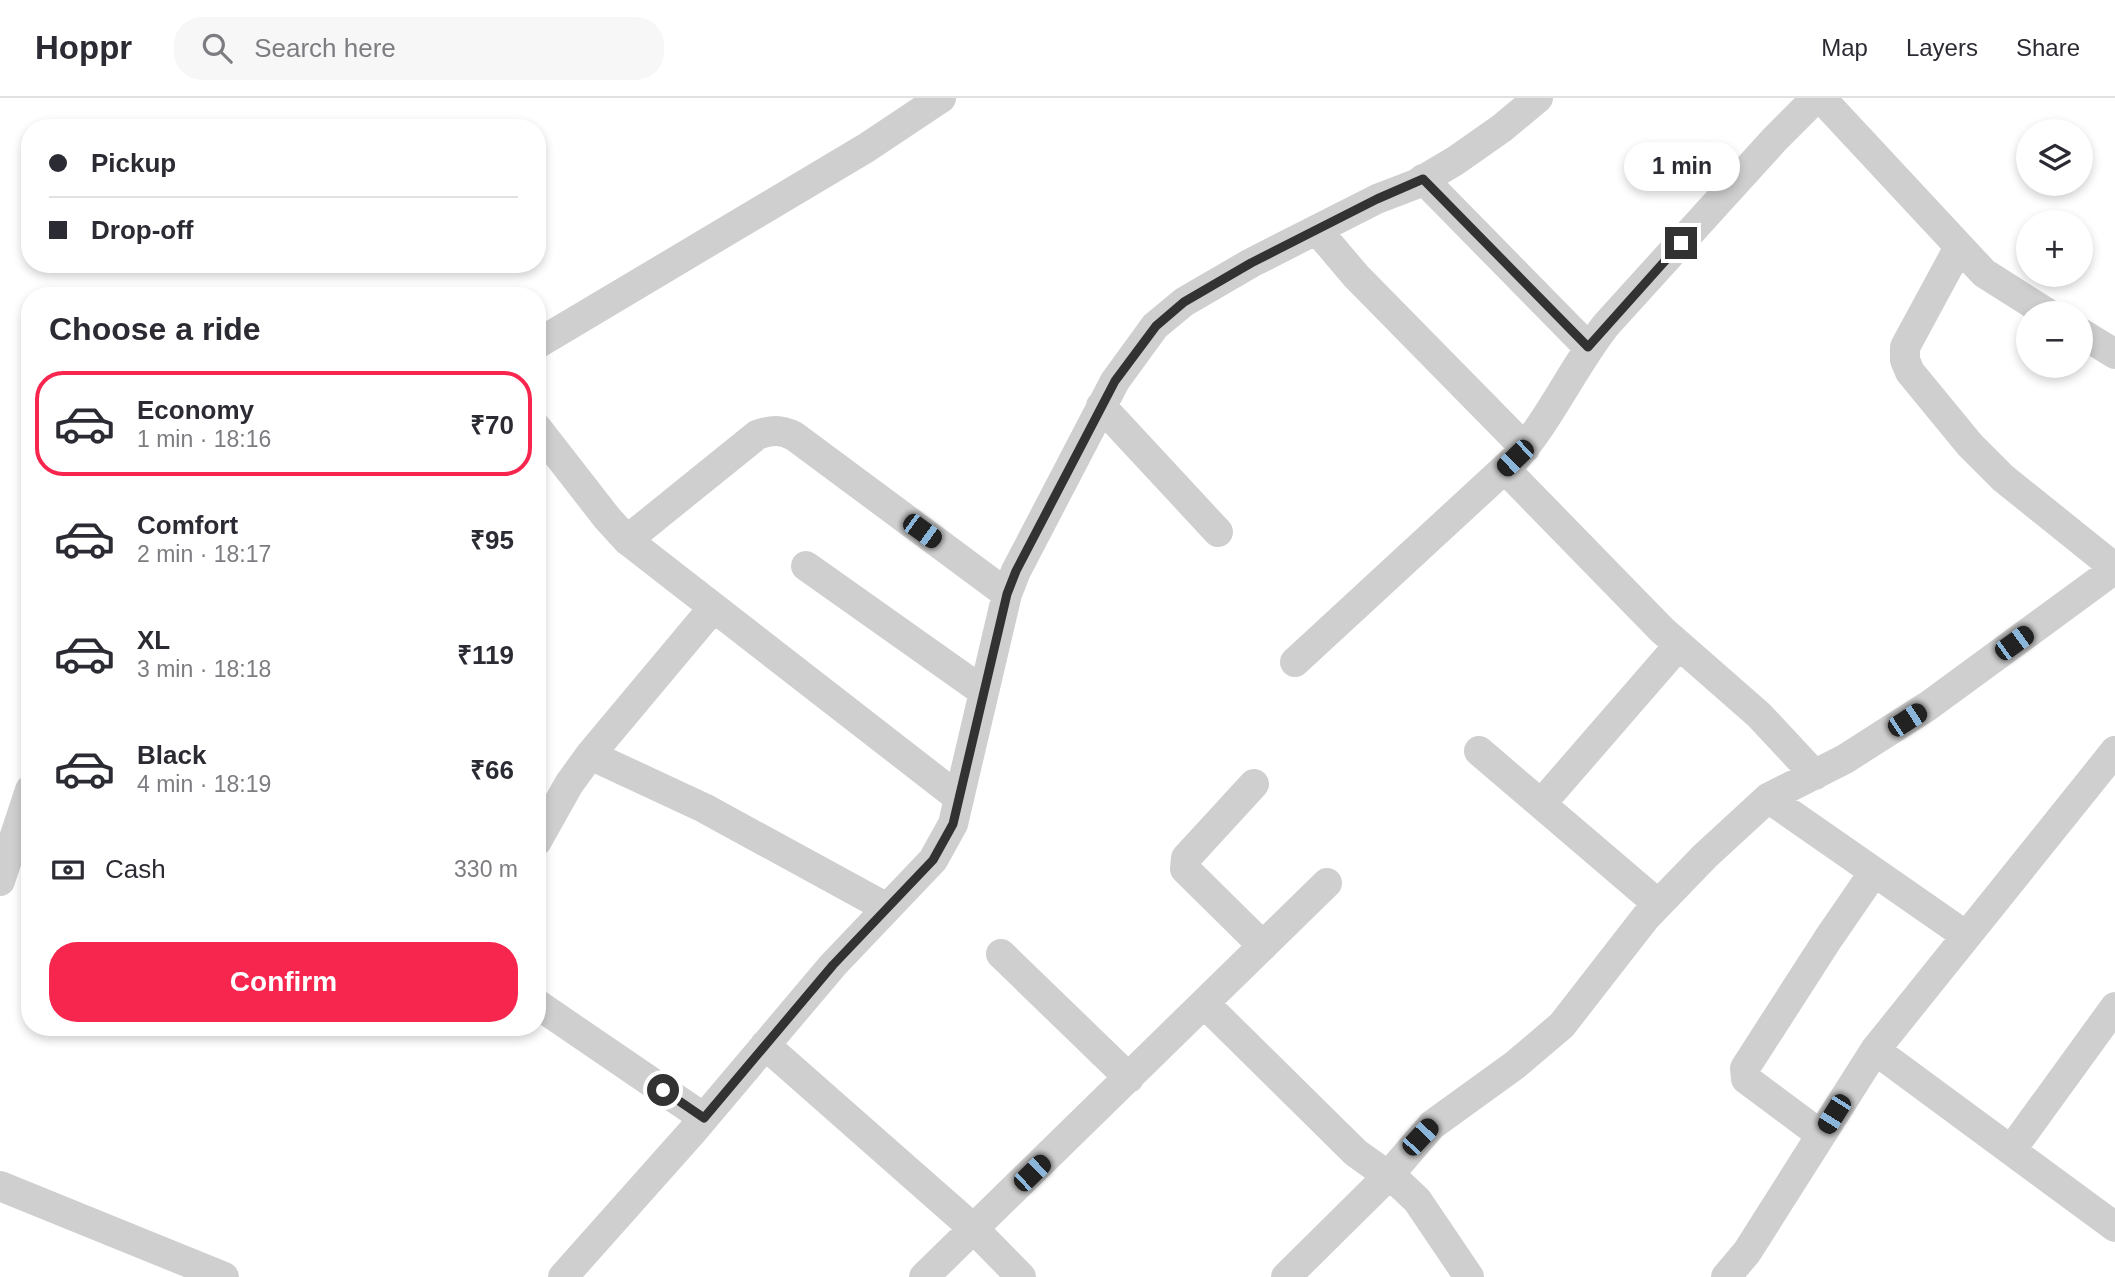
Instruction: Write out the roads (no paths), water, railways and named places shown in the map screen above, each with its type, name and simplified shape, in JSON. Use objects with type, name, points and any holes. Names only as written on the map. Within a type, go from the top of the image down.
[{"type":"street","points":[[546,339],[866,148],[942,98]]},
{"type":"street","points":[[563,1277],[704,1118],[833,965],[933,860],[953,824],[1007,594],[1028,544],[1101,406],[1115,381],[1156,326],[1184,302],[1251,263],[1455,161],[1502,128],[1538,98]]},
{"type":"street","points":[[1295,662],[1515,458],[1588,347],[1606,325],[1774,140],[1819,98],[1984,273],[2028,301]]},
{"type":"street","points":[[1423,179],[1588,347]]},
{"type":"street","points":[[1317,230],[1679,645],[1759,715],[1815,775]]},
{"type":"street","points":[[1286,1277],[1388,1176],[1432,1125],[1515,1065],[1562,1025],[1624,943],[1658,904],[1768,798],[1845,759],[1928,706],[2115,569],[2003,478],[1970,445],[1910,372],[1905,347],[1959,247]]},
{"type":"street","points":[[2093,340],[2115,354]]},
{"type":"street","points":[[1101,406],[1218,532]]},
{"type":"street","points":[[627,540],[757,435],[770,430],[782,430],[794,436],[1007,594]]},
{"type":"street","points":[[546,440],[627,540],[959,798]]},
{"type":"street","points":[[806,566],[984,692]]},
{"type":"street","points":[[546,825],[569,784],[590,755],[713,608]]},
{"type":"street","points":[[1541,804],[1679,645]]},
{"type":"street","points":[[1479,751],[1658,904]]},
{"type":"street","points":[[1726,1277],[1747,1252],[1875,1050],[2115,751]]},
{"type":"street","points":[[590,755],[704,808],[887,908]]},
{"type":"street","points":[[1254,784],[1186,858],[1185,869],[1263,946]]},
{"type":"street","points":[[1768,798],[1965,936]]},
{"type":"street","points":[[0,881],[21,817]]},
{"type":"street","points":[[1821,1135],[1746,1079],[1745,1068],[1874,872]]},
{"type":"street","points":[[925,1277],[1327,883]]},
{"type":"street","points":[[1001,954],[1129,1078]]},
{"type":"street","points":[[1205,1004],[1356,1153],[1417,1200],[1469,1277]]},
{"type":"street","points":[[2012,1149],[2115,1007]]},
{"type":"street","points":[[546,1010],[704,1118]]},
{"type":"street","points":[[765,1045],[974,1229],[1021,1277]]},
{"type":"street","points":[[1875,1050],[2115,1227]]},
{"type":"street","points":[[0,1186],[223,1277]]}]
